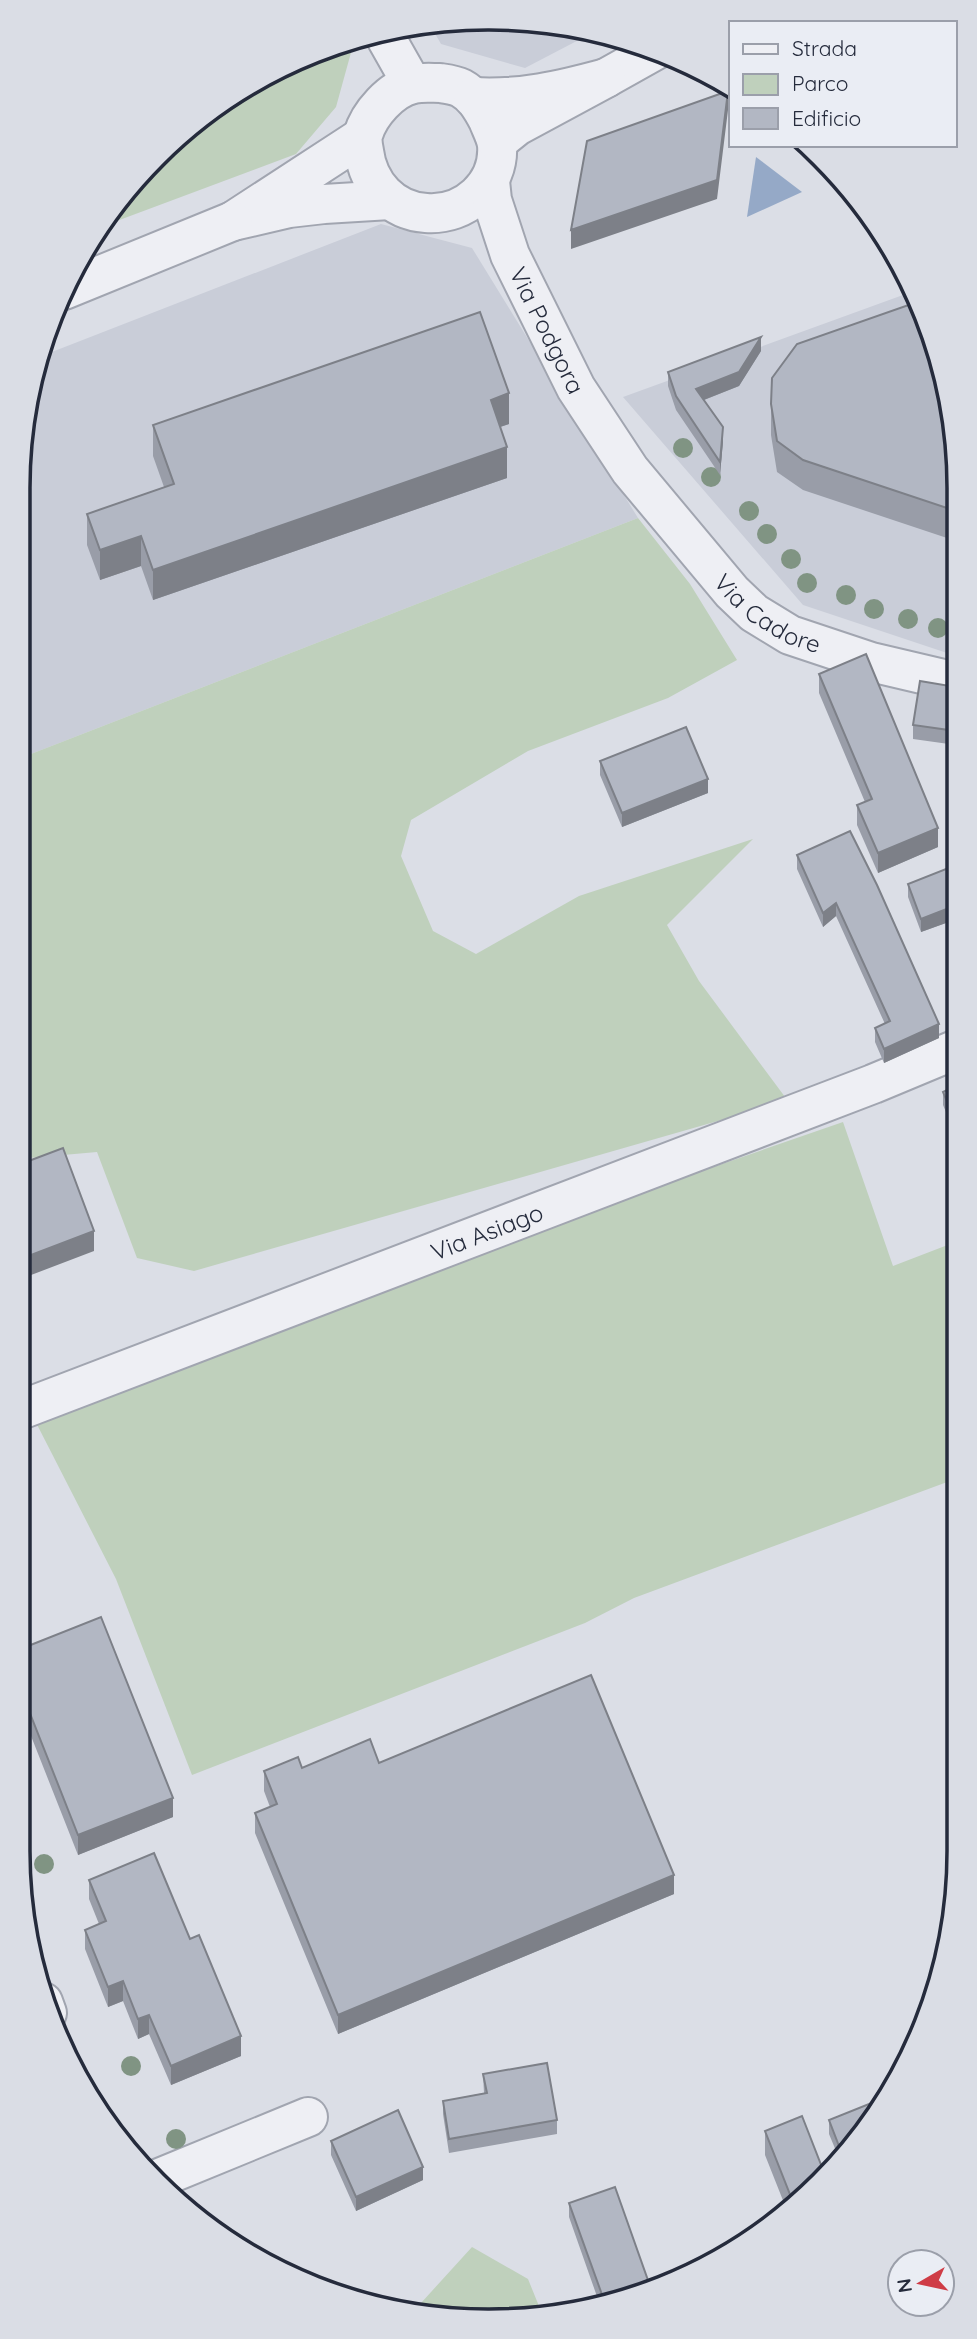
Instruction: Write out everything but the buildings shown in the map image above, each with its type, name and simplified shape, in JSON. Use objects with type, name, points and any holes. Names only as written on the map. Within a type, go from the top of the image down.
[{"type":"street","points":[[388,41],[412,84]]},
{"type":"street","points":[[497,142],[517,127],[644,57]]},
{"type":"street","points":[[474,97],[494,98],[546,93],[606,78]]},
{"type":"street","points":[[440,83],[459,87],[474,97],[497,142],[496,161],[490,181],[475,199],[451,211],[426,214],[404,208],[377,188],[365,161],[362,137],[373,113],[390,97],[412,84],[440,83]]},
{"type":"street","points":[[233,221],[362,137]]},
{"type":"street","name":"Via Podgora","points":[[490,181],[492,200],[510,255],[540,318],[576,388],[630,470]]},
{"type":"street","points":[[78,284],[233,221],[289,208],[390,200]]},
{"type":"street","name":"Via Cadore","points":[[630,470],[732,592],[754,613],[790,635],[832,650],[871,662],[947,679]]},
{"type":"street","name":"Via Asiago","points":[[30,1406],[873,1084],[947,1053]]},
{"type":"street","points":[[165,2176],[308,2117]]},
{"type":"shaded area","points":[[458,31],[519,31],[580,39],[525,68],[441,44],[435,33]]},
{"type":"shaded area","points":[[381,224],[472,248],[638,518],[30,754],[31,458],[39,399],[50,353]]},
{"type":"shaded area","points":[[904,295],[932,370],[943,429],[947,489],[947,653],[803,605],[623,397]]},
{"type":"green space","points":[[351,51],[336,107],[296,154],[116,221],[164,164],[209,125],[259,91],[313,65]]},
{"type":"green space","points":[[638,518],[690,584],[737,660],[668,698],[528,751],[411,820],[401,856],[433,931],[476,954],[579,896],[753,839],[667,925],[699,981],[788,1101],[194,1271],[137,1258],[97,1152],[30,1158],[30,754]]},
{"type":"green space","points":[[843,1122],[893,1266],[947,1245],[947,1482],[634,1598],[585,1623],[192,1775],[116,1579],[30,1411],[30,1404]]},
{"type":"green space","points":[[472,2247],[528,2279],[539,2306],[489,2309],[420,2304]]},
{"type":"water","points":[[756,157],[802,192],[747,217]]}]
